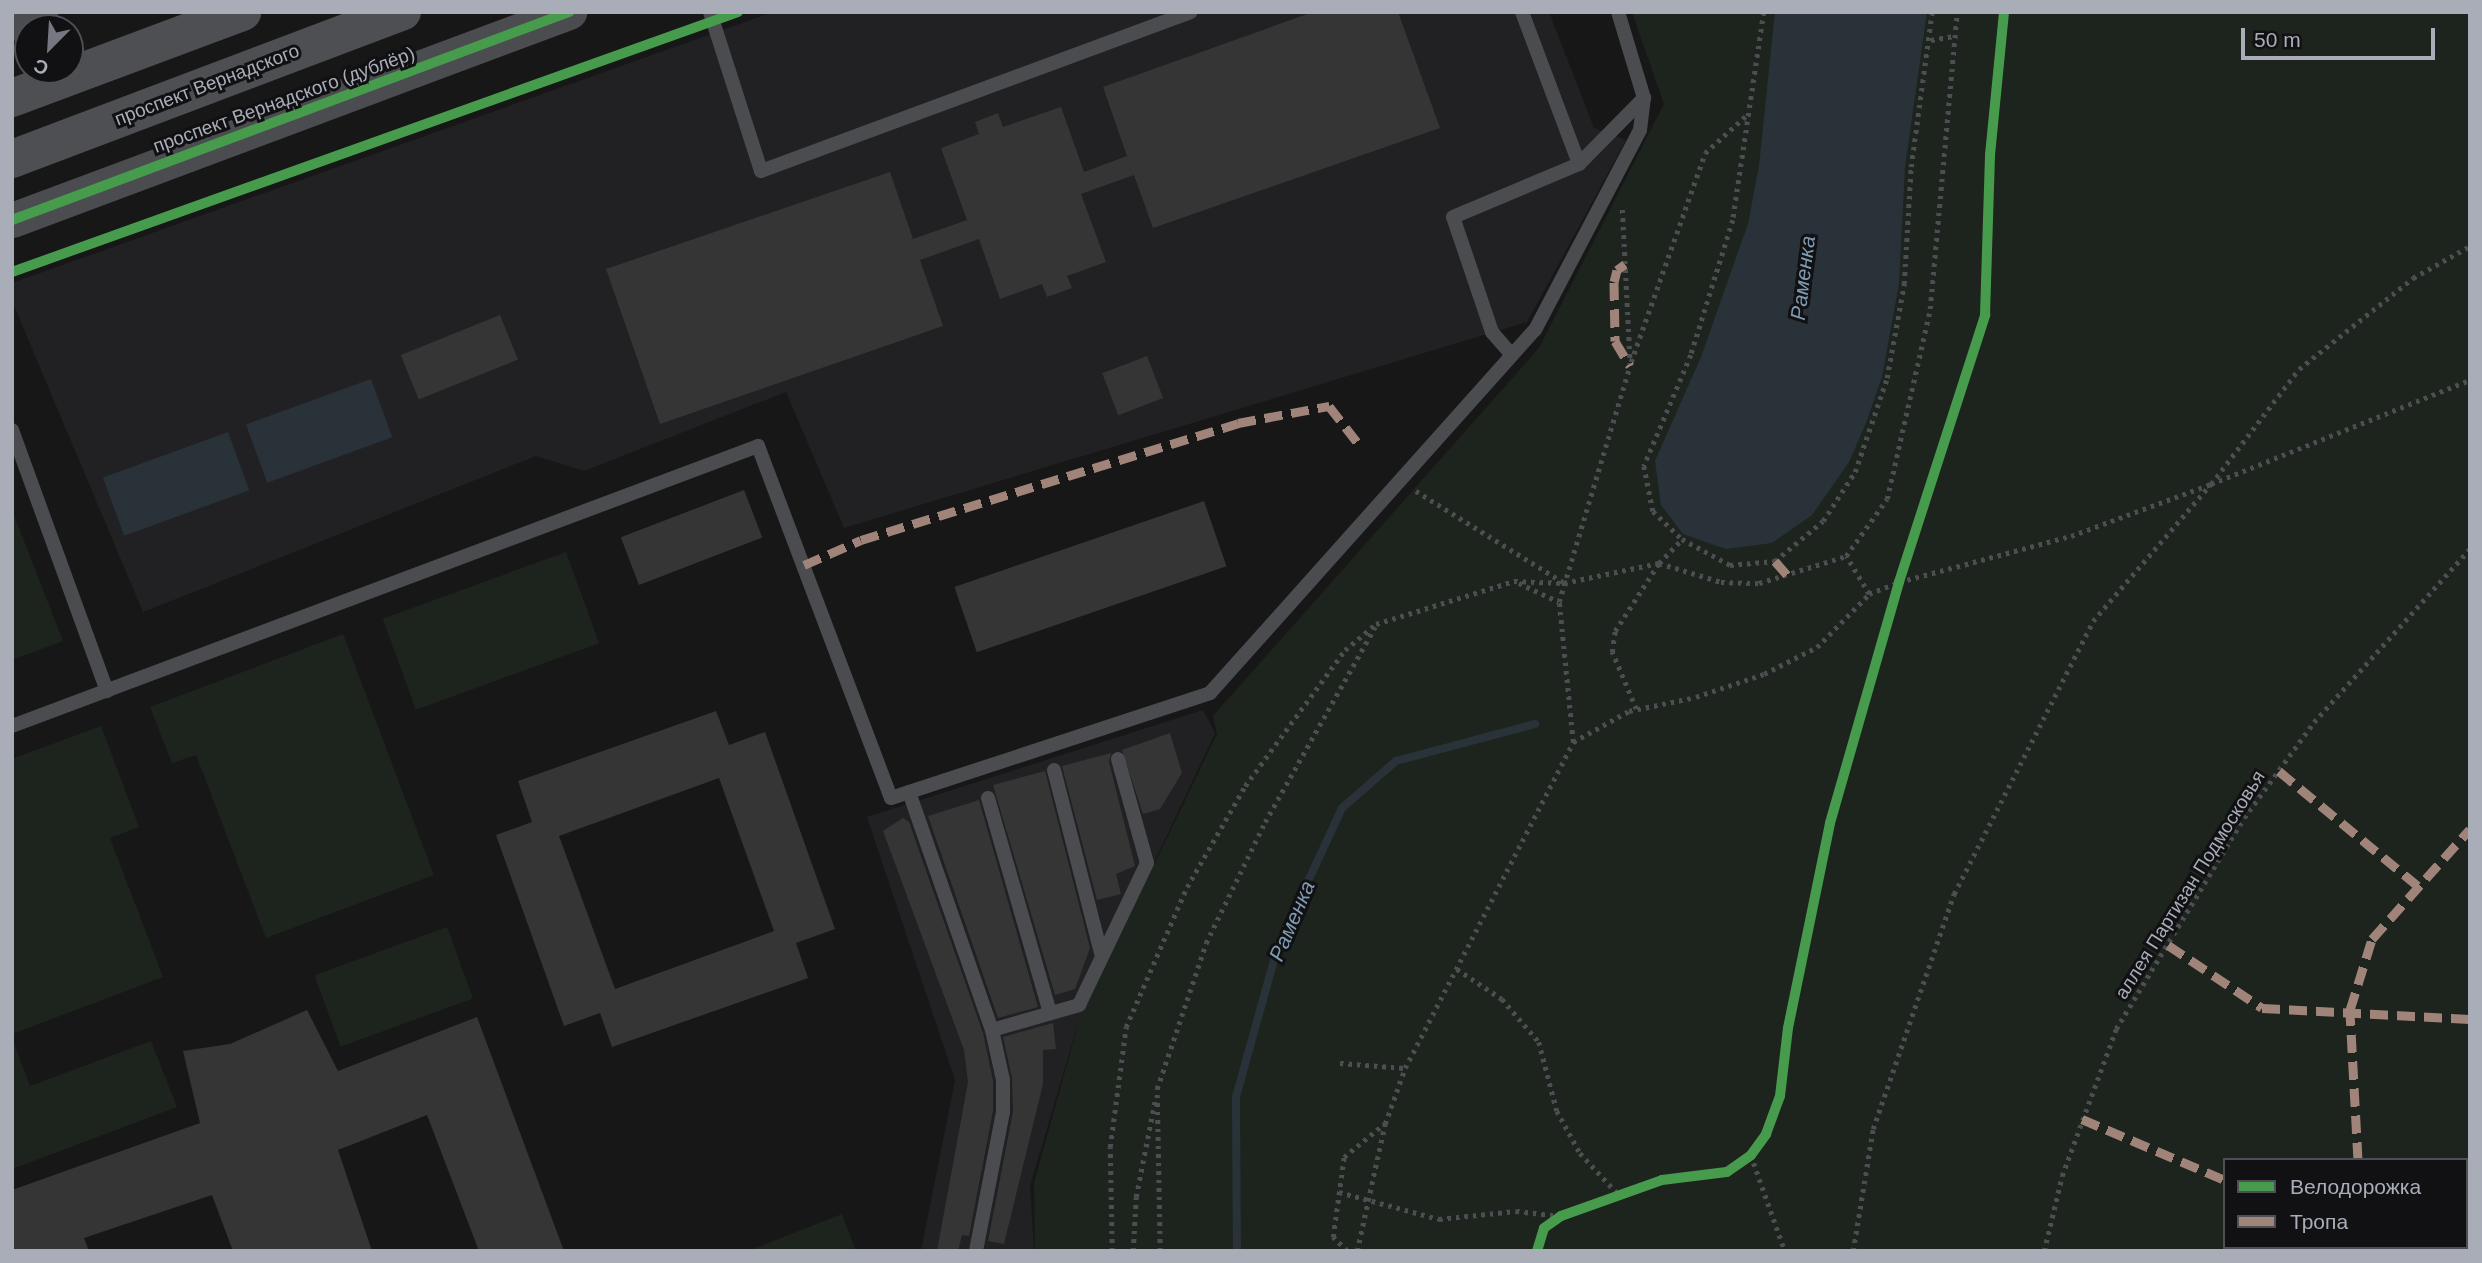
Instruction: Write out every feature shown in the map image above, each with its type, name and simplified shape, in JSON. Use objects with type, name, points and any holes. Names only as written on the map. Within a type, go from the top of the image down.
[{"type":"main road","points":[[12,98],[242,12]]},
{"type":"main road","name":"проспект Вернадского","points":[[12,159],[402,12]]},
{"type":"street","points":[[12,23],[40,12]]},
{"type":"street","name":"проспект Вернадского (дублёр)","points":[[12,220],[569,12]]},
{"type":"lane","points":[[710,12],[761,171],[1191,12]]},
{"type":"lane","points":[[1522,12],[1579,164]]},
{"type":"lane","points":[[12,726],[758,446],[891,798],[1210,693],[1535,330],[1640,130],[1644,98],[1618,12]]},
{"type":"lane","points":[[1511,354],[1492,332],[1453,216],[1579,164],[1644,98]]},
{"type":"lane","points":[[12,430],[107,691]]},
{"type":"lane","points":[[992,1030],[1079,1005],[1101,953],[1147,863],[1118,760]]},
{"type":"lane","points":[[1054,770],[1101,953]]},
{"type":"lane","points":[[909,792],[992,1030],[1003,1080],[1003,1112],[976,1251]]},
{"type":"lane","points":[[988,798],[1050,1013]]},
{"type":"path","points":[[1764,12],[1729,232],[1691,355],[1644,466],[1653,511],[1682,539],[1730,565],[1775,561],[1823,521],[1855,472],[1888,378],[1904,284],[1910,167],[1931,40],[1932,12]]},
{"type":"path","points":[[1112,1251],[1110,1147],[1126,1027],[1187,887],[1245,786],[1345,650],[1376,624],[1514,581],[1564,583],[1659,563],[1721,582],[1759,583],[1846,556],[1887,499],[1930,309],[1956,12]]},
{"type":"path","points":[[1931,40],[1953,36]]},
{"type":"path","points":[[1357,1251],[1366,1198],[1385,1124],[1405,1068],[1573,742],[1559,602],[1564,583],[1630,366],[1705,153],[1749,113]]},
{"type":"path","points":[[1620,171],[1630,366]]},
{"type":"path","points":[[1853,1251],[1873,1129],[1954,894],[2093,621],[2211,484],[2299,369],[2413,278],[2470,246]]},
{"type":"path","points":[[1573,742],[1636,709],[1696,697],[1817,648],[1869,594],[1899,582],[2071,536],[2211,484],[2470,380]]},
{"type":"path","points":[[1399,480],[1564,583]]},
{"type":"path","points":[[1636,709],[1612,652],[1615,631],[1659,563],[1682,539]]},
{"type":"path","points":[[1846,556],[1869,594]]},
{"type":"path","points":[[1895,595],[1903,569]]},
{"type":"path","points":[[1514,581],[1559,602]]},
{"type":"path","points":[[1133,1251],[1136,1197],[1157,1089],[1206,943],[1265,822],[1376,624]]},
{"type":"path","points":[[1457,970],[1502,999],[1539,1042],[1557,1111],[1580,1153],[1624,1194]]},
{"type":"path","points":[[1340,1063],[1405,1068]]},
{"type":"path","points":[[1157,1089],[1160,1251]]},
{"type":"path","points":[[1348,1251],[1332,1237],[1345,1157],[1385,1124]]},
{"type":"path","points":[[1758,1144],[1747,1158],[1785,1251]]},
{"type":"path","points":[[1339,1192],[1439,1219],[1516,1212],[1561,1216]]},
{"type":"path","points":[[1607,1199],[1624,1194]]},
{"type":"path","points":[[1544,1228],[1561,1216],[1573,1212]]},
{"type":"shaded area","points":[[773,12],[1549,12],[1594,128],[1626,140],[1527,322],[844,528],[786,392],[584,471],[536,456],[143,612],[12,301],[12,283]]},
{"type":"shaded area","points":[[1632,12],[2470,12],[2470,1251],[1035,1251],[1034,1183],[1079,1021],[1217,734],[1213,716],[1539,348],[1664,104]]},
{"type":"shaded area","points":[[12,510],[63,641],[12,660]]},
{"type":"shaded area","points":[[566,552],[599,643],[416,710],[383,619]]},
{"type":"shaded area","points":[[343,634],[434,875],[266,938],[196,755],[172,763],[150,707]]},
{"type":"shaded area","points":[[1203,710],[1215,733],[1077,1027],[1030,1186],[1034,1251],[921,1251],[955,1080],[867,817]]},
{"type":"shaded area","points":[[101,726],[139,827],[110,838],[163,977],[12,1034],[12,759]]},
{"type":"shaded area","points":[[447,927],[473,998],[340,1047],[315,975]]},
{"type":"shaded area","points":[[12,1038],[30,1086],[151,1041],[177,1107],[12,1169]]},
{"type":"shaded area","points":[[842,1214],[856,1251],[748,1251]]},
{"type":"water","points":[[1775,12],[1927,12],[1905,167],[1899,284],[1882,377],[1866,423],[1849,462],[1812,515],[1772,543],[1726,549],[1683,534],[1661,505],[1655,461],[1701,357],[1748,224],[1759,166]]},
{"type":"water","points":[[371,379],[392,437],[267,483],[246,424]]},
{"type":"water","points":[[228,432],[249,490],[124,536],[103,477]]},
{"type":"building","points":[[1313,12],[1398,12],[1440,128],[1153,228],[1134,175],[1081,194],[1106,262],[1067,276],[1072,288],[1047,297],[1042,284],[1000,299],[979,239],[920,260],[943,326],[660,424],[606,269],[890,172],[913,239],[967,220],[941,148],[979,134],[975,122],[998,113],[1003,127],[1061,107],[1084,172],[1127,156],[1103,87]]},
{"type":"building","points":[[500,315],[518,360],[419,400],[401,355]]},
{"type":"building","points":[[1147,356],[1163,398],[1118,415],[1102,373]]},
{"type":"building","points":[[744,490],[762,538],[639,585],[621,537]]},
{"type":"building","points":[[1204,501],[1226,566],[977,652],[954,587]]},
{"type":"building","points":[[716,711],[729,745],[765,732],[835,929],[796,943],[808,978],[612,1047],[600,1013],[564,1026],[496,835],[532,822],[518,781]],"holes":[[[719,778],[774,931],[615,989],[559,836]]]},
{"type":"building","points":[[1170,733],[1182,773],[1160,809],[1143,814],[1122,750]]},
{"type":"building","points":[[1111,753],[1109,762],[1135,866],[1116,874],[1121,894],[1097,900],[1062,766]]},
{"type":"building","points":[[1045,771],[1090,948],[1075,989],[1055,995],[993,785]]},
{"type":"building","points":[[979,800],[1038,1007],[998,1018],[928,816]]},
{"type":"building","points":[[903,818],[909,822],[983,1033],[993,1081],[993,1111],[969,1236],[962,1235],[958,1251],[937,1251],[968,1082],[964,1050],[883,831]]},
{"type":"building","points":[[307,1010],[338,1071],[477,1017],[564,1251],[479,1251],[427,1115],[338,1150],[372,1251],[233,1251],[212,1195],[84,1238],[89,1251],[12,1251],[12,1190],[200,1123],[183,1051],[230,1044]]},
{"type":"building","points":[[1053,1023],[1056,1049],[1043,1050],[1043,1084],[1004,1244],[988,1241],[1013,1112],[1012,1078],[1003,1037]]},
{"type":"waterway","name":"Раменка","points":[[1237,1251],[1236,1097],[1278,946],[1342,808],[1396,761],[1535,724]]},
{"type":"marked path","points":[[1625,264],[1617,270],[1614,282],[1615,341],[1630,366]]},
{"type":"marked path","points":[[804,565],[861,540],[1238,423],[1329,406],[1357,442]]},
{"type":"marked path","points":[[1775,561],[1789,577]]},
{"type":"marked path","points":[[2279,771],[2419,887]]},
{"type":"marked path","points":[[2358,1158],[2350,1010],[2372,939],[2470,829]]},
{"type":"marked path","points":[[2168,945],[2262,1008],[2470,1019]]},
{"type":"marked path","points":[[2082,1119],[2223,1179]]},
{"type":"cycle path","points":[[12,220],[569,12]]},
{"type":"cycle path","points":[[12,272],[738,12]]},
{"type":"cycle path","points":[[1537,1251],[1544,1228],[1561,1216],[1662,1180],[1727,1172],[1751,1155],[1766,1134],[1780,1096],[1788,1028],[1830,823],[1899,582],[1985,315],[1990,155],[2004,12]]}]
